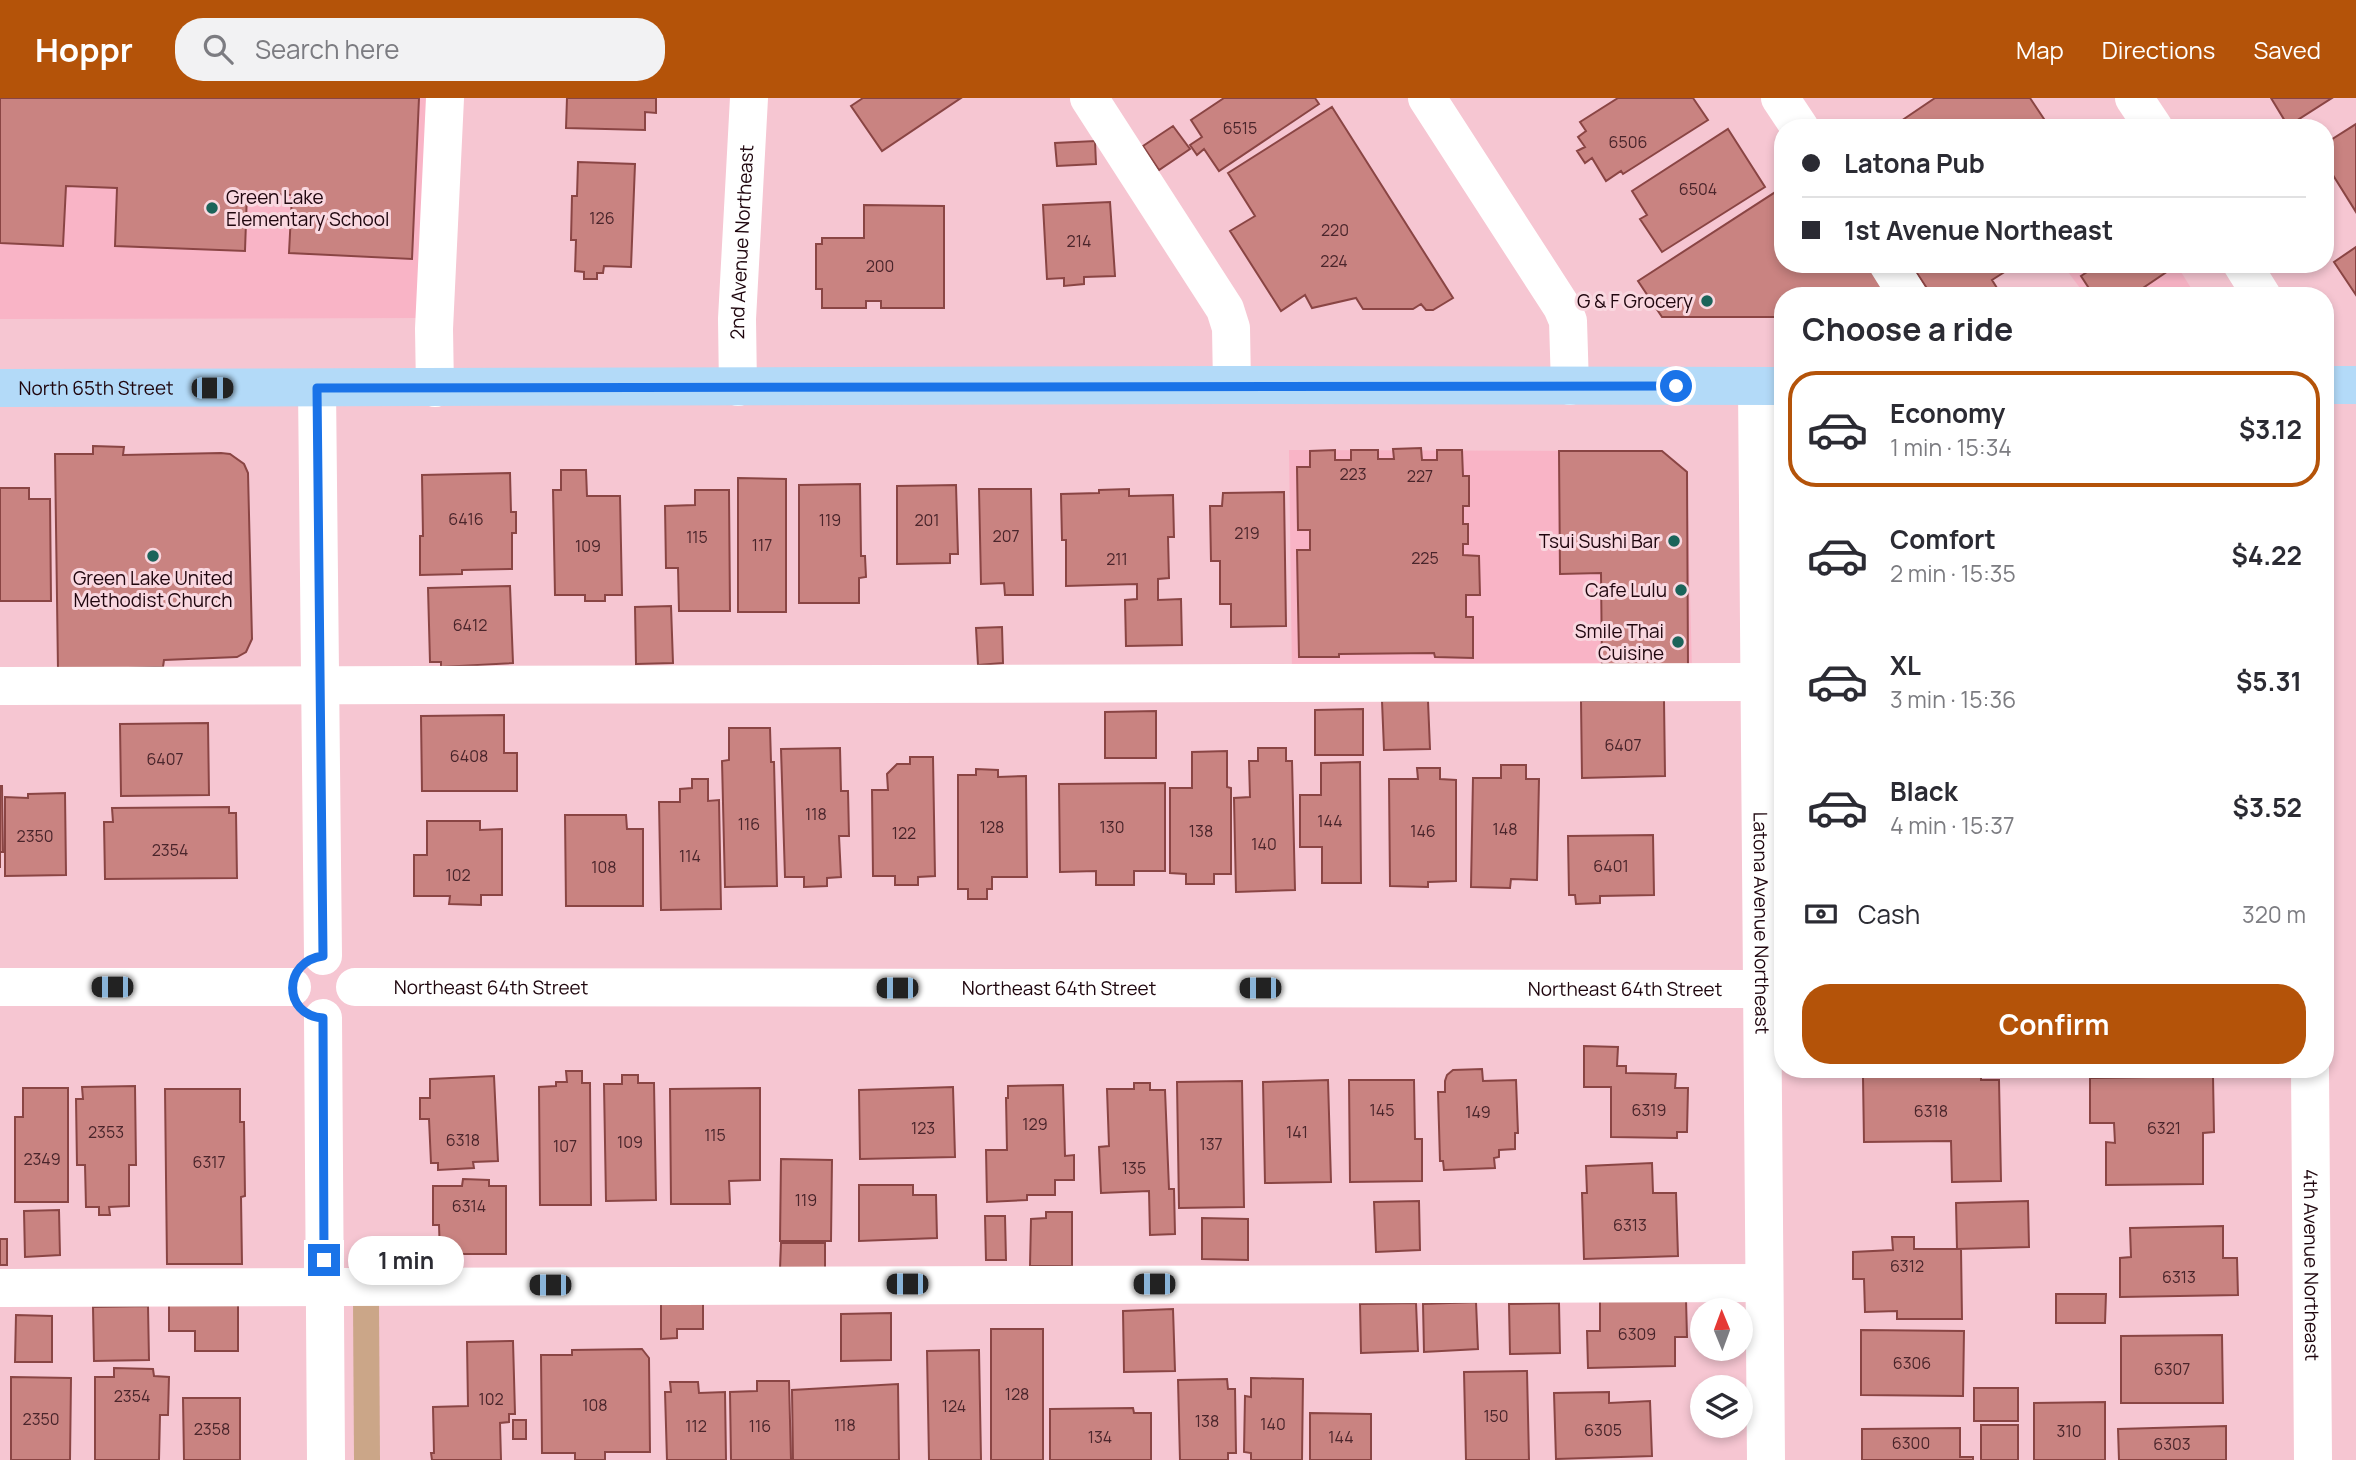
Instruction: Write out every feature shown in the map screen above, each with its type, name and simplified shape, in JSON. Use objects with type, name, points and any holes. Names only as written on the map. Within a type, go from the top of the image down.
[{"type":"main road","points":[[2334,385],[2356,385]]},
{"type":"main road","name":"North 65th Street","points":[[0,388],[1770,386]]},
{"type":"street","points":[[435,388],[434,329],[445,98]]},
{"type":"street","name":"2nd Avenue Northeast","points":[[738,387],[737,319],[749,98]]},
{"type":"street","points":[[1089,98],[1225,309],[1231,328],[1232,385]]},
{"type":"street","points":[[1427,98],[1562,307],[1568,321],[1570,386]]},
{"type":"street","points":[[1780,98],[1794,119]]},
{"type":"street","points":[[2134,98],[2148,119]]},
{"type":"street","name":"Latona Avenue Northeast","points":[[1766,1460],[1759,682],[1770,386]]},
{"type":"street","points":[[317,388],[323,956]]},
{"type":"street","points":[[0,686],[1759,682]]},
{"type":"street","points":[[323,956],[338,960],[346,966],[352,973],[355,987],[351,1002],[345,1010],[336,1016],[315,1018],[298,1005],[292,987],[295,974],[302,965],[309,959],[323,956]]},
{"type":"street","points":[[0,988],[292,987]]},
{"type":"street","name":"Northeast 64th Street","points":[[355,987],[1762,989]]},
{"type":"street","points":[[323,1018],[327,1460]]},
{"type":"street","name":"4th Avenue Northeast","points":[[2310,1078],[2313,1460]]},
{"type":"street","points":[[0,1288],[1764,1283]]},
{"type":"shaded area","name":"Green Lake Elementary School","points":[[0,98],[428,98],[419,318],[0,319]]},
{"type":"shaded area","points":[[2069,273],[2182,273],[2190,287],[2079,287]]},
{"type":"shaded area","points":[[1289,450],[1662,451],[1687,472],[1692,672],[1292,675]]},
{"type":"shaded area","points":[[353,1302],[379,1302],[380,1460],[354,1460]]},
{"type":"building","name":"Green Lake Elementary School","points":[[0,98],[419,98],[412,259],[289,253],[292,195],[247,193],[245,251],[115,246],[117,188],[66,186],[63,246],[0,243]]},
{"type":"building","points":[[567,98],[656,98],[656,113],[645,112],[645,130],[566,128]]},
{"type":"building","points":[[863,98],[961,98],[882,151],[851,106]]},
{"type":"building","points":[[1224,98],[1315,98],[1319,104],[1219,171],[1204,149],[1197,155],[1190,145],[1202,137],[1191,120]]},
{"type":"building","points":[[1618,98],[1693,98],[1708,120],[1623,174],[1621,171],[1606,181],[1592,158],[1585,163],[1577,151],[1585,147],[1578,137],[1586,131],[1580,122]]},
{"type":"building","points":[[1935,98],[2030,98],[2044,119],[1904,119]]},
{"type":"building","points":[[2271,98],[2332,98],[2299,119],[2284,119]]},
{"type":"building","points":[[1332,107],[1453,298],[1433,310],[1426,310],[1421,304],[1413,309],[1363,309],[1356,298],[1312,308],[1305,295],[1281,311],[1230,231],[1255,216],[1228,173]]},
{"type":"building","points":[[2356,124],[2356,212],[2334,177],[2334,138]]},
{"type":"building","points":[[1173,126],[1190,149],[1159,170],[1143,146]]},
{"type":"building","points":[[1728,129],[1765,187],[1662,252],[1640,219],[1647,215],[1632,191]]},
{"type":"building","points":[[1095,141],[1096,164],[1057,166],[1055,143]]},
{"type":"building","points":[[578,162],[635,164],[631,267],[604,266],[603,273],[597,273],[597,279],[584,279],[584,272],[575,271],[576,240],[571,240],[572,196],[577,196]]},
{"type":"building","points":[[1774,193],[1774,273],[1891,273],[1900,287],[1774,287],[1774,317],[1662,317],[1638,281]]},
{"type":"building","points":[[1110,202],[1115,276],[1084,277],[1084,284],[1064,286],[1064,278],[1047,279],[1043,205]]},
{"type":"building","points":[[864,205],[944,206],[944,308],[881,308],[881,301],[866,301],[866,308],[822,308],[822,289],[816,289],[816,244],[822,244],[822,238],[864,238]]},
{"type":"building","points":[[2356,247],[2356,295],[2334,262]]},
{"type":"building","points":[[1917,273],[2003,273],[1992,280],[1996,287],[1926,287]]},
{"type":"building","points":[[2086,273],[2165,273],[2144,287],[2088,287],[2081,276]]},
{"type":"building","name":"Green Lake United Methodist Church","points":[[93,446],[124,447],[123,455],[230,454],[244,464],[248,473],[252,639],[246,652],[237,657],[164,660],[163,667],[58,670],[55,454],[93,454]]},
{"type":"building","points":[[1421,448],[1422,460],[1437,460],[1437,450],[1462,450],[1463,476],[1469,476],[1469,506],[1463,506],[1463,524],[1468,524],[1468,544],[1463,544],[1463,555],[1479,556],[1480,595],[1466,595],[1466,617],[1473,617],[1473,658],[1435,657],[1434,653],[1299,657],[1297,550],[1310,550],[1310,530],[1298,530],[1297,467],[1310,467],[1310,451],[1335,450],[1335,460],[1351,460],[1351,450],[1378,450],[1378,459],[1394,459],[1393,449]]},
{"type":"building","points":[[1559,451],[1662,451],[1687,472],[1688,668],[1602,669],[1601,573],[1560,574]]},
{"type":"building","points":[[561,470],[586,470],[587,496],[620,496],[622,595],[605,595],[605,601],[585,601],[585,595],[555,595],[553,490],[561,490]]},
{"type":"building","points":[[510,473],[511,512],[516,512],[516,533],[512,533],[512,569],[462,570],[462,574],[420,575],[420,536],[423,536],[422,475]]},
{"type":"building","points":[[738,478],[786,479],[786,612],[738,612]]},
{"type":"building","points":[[860,484],[861,556],[865,556],[866,577],[859,578],[859,603],[799,603],[799,485]]},
{"type":"building","points":[[956,485],[958,554],[950,554],[950,563],[897,564],[897,486]]},
{"type":"building","points":[[0,488],[29,488],[29,499],[50,499],[51,601],[0,601]]},
{"type":"building","points":[[979,489],[1031,489],[1033,595],[1005,595],[1004,583],[981,584]]},
{"type":"building","points":[[1129,489],[1129,496],[1173,495],[1174,537],[1168,537],[1169,578],[1158,579],[1158,600],[1181,599],[1182,645],[1126,646],[1125,600],[1137,599],[1137,584],[1066,586],[1066,540],[1062,540],[1061,494]]},
{"type":"building","points":[[695,490],[729,490],[730,611],[679,611],[678,568],[666,568],[665,506],[695,505]]},
{"type":"building","points":[[1284,492],[1286,626],[1231,627],[1231,604],[1220,604],[1220,561],[1211,561],[1210,506],[1222,506],[1223,493]]},
{"type":"building","points":[[510,586],[513,663],[441,667],[441,662],[430,662],[428,588]]},
{"type":"building","points":[[671,606],[673,663],[636,664],[635,607]]},
{"type":"building","points":[[1002,627],[1003,663],[978,665],[976,628]]},
{"type":"building","points":[[1664,700],[1665,776],[1582,778],[1581,701]]},
{"type":"building","points":[[1382,701],[1428,701],[1430,749],[1384,750]]},
{"type":"building","points":[[1363,709],[1363,755],[1315,755],[1315,710]]},
{"type":"building","points":[[1156,711],[1156,758],[1105,758],[1105,712]]},
{"type":"building","points":[[504,715],[504,753],[517,753],[517,791],[422,791],[421,716]]},
{"type":"building","points":[[208,723],[209,795],[121,796],[120,724]]},
{"type":"building","points":[[729,728],[770,728],[771,762],[774,762],[777,886],[725,887],[722,761],[729,760]]},
{"type":"building","points":[[840,748],[841,791],[848,791],[849,836],[839,836],[841,877],[827,878],[827,886],[804,887],[804,877],[785,877],[781,749]]},
{"type":"building","points":[[1258,748],[1286,748],[1286,761],[1292,761],[1295,890],[1236,892],[1234,798],[1250,797],[1249,761],[1258,761]]},
{"type":"building","points":[[1227,751],[1227,787],[1231,788],[1231,874],[1214,874],[1214,884],[1186,884],[1186,874],[1170,873],[1170,788],[1192,788],[1192,752]]},
{"type":"building","points":[[910,757],[933,757],[935,876],[918,877],[918,885],[895,885],[895,876],[873,876],[872,790],[888,790],[887,774],[897,764],[910,764]]},
{"type":"building","points":[[1360,762],[1361,883],[1322,883],[1322,847],[1300,847],[1300,795],[1321,795],[1321,763]]},
{"type":"building","points":[[1501,765],[1526,765],[1526,779],[1539,779],[1537,880],[1511,879],[1510,888],[1471,887],[1473,778],[1501,778]]},
{"type":"building","points":[[1417,768],[1440,768],[1440,779],[1456,780],[1456,881],[1428,882],[1428,887],[1390,886],[1389,779],[1418,779]]},
{"type":"building","points":[[976,769],[998,770],[998,777],[1026,776],[1027,877],[992,877],[992,889],[987,889],[987,899],[968,899],[968,889],[958,889],[958,775],[976,775]]},
{"type":"building","points":[[692,779],[708,779],[708,801],[719,800],[721,909],[661,910],[659,802],[680,802],[680,789],[692,788]]},
{"type":"building","points":[[1165,783],[1165,871],[1134,871],[1134,885],[1096,885],[1096,871],[1060,872],[1059,784]]},
{"type":"building","points":[[2,786],[3,852],[0,852]]},
{"type":"building","points":[[65,793],[66,875],[5,876],[5,797],[28,798],[28,794]]},
{"type":"building","points":[[229,807],[229,813],[236,813],[237,878],[105,879],[104,822],[113,822],[112,808]]},
{"type":"building","points":[[565,815],[626,815],[627,829],[643,829],[643,906],[566,906]]},
{"type":"building","points":[[427,821],[480,821],[480,830],[502,829],[502,895],[481,895],[481,905],[449,904],[450,896],[414,896],[414,855],[427,855]]},
{"type":"building","points":[[1653,835],[1654,895],[1600,896],[1600,903],[1576,904],[1575,895],[1569,895],[1568,836]]},
{"type":"building","points":[[1584,1046],[1618,1047],[1617,1066],[1626,1066],[1626,1073],[1676,1074],[1675,1088],[1688,1088],[1687,1132],[1677,1132],[1677,1138],[1611,1137],[1611,1087],[1584,1087]]},
{"type":"building","points":[[1482,1069],[1483,1081],[1516,1080],[1518,1133],[1515,1133],[1515,1149],[1499,1150],[1499,1157],[1494,1158],[1495,1168],[1444,1170],[1443,1161],[1440,1161],[1438,1092],[1445,1092],[1447,1075],[1453,1070]]},
{"type":"building","points":[[566,1071],[582,1071],[582,1083],[590,1083],[591,1205],[540,1205],[539,1087],[567,1082]]},
{"type":"building","points":[[622,1075],[638,1075],[638,1083],[654,1083],[656,1200],[606,1201],[604,1084],[622,1084]]},
{"type":"building","points":[[494,1076],[498,1161],[473,1162],[474,1168],[438,1170],[438,1163],[431,1163],[429,1119],[420,1119],[420,1098],[430,1098],[430,1079]]},
{"type":"building","points":[[1863,1078],[1999,1080],[2001,1181],[1952,1182],[1951,1141],[1864,1142]]},
{"type":"building","points":[[2090,1078],[2213,1078],[2214,1132],[2203,1133],[2203,1184],[2106,1185],[2106,1142],[2115,1143],[2114,1123],[2090,1123]]},
{"type":"building","points":[[1328,1080],[1331,1182],[1265,1183],[1263,1082]]},
{"type":"building","points":[[1349,1080],[1414,1080],[1415,1139],[1422,1139],[1422,1181],[1350,1182]]},
{"type":"building","points":[[1242,1081],[1244,1207],[1179,1208],[1177,1082]]},
{"type":"building","points":[[1134,1083],[1150,1083],[1150,1090],[1165,1090],[1169,1189],[1174,1189],[1175,1234],[1150,1235],[1149,1191],[1101,1193],[1099,1147],[1109,1146],[1107,1089],[1134,1089]]},
{"type":"building","points":[[1063,1085],[1065,1156],[1074,1155],[1074,1180],[1055,1180],[1055,1195],[1027,1195],[1027,1200],[987,1202],[986,1150],[1007,1150],[1008,1086]]},
{"type":"building","points":[[135,1086],[136,1165],[129,1165],[129,1206],[109,1207],[110,1215],[99,1215],[99,1207],[86,1207],[85,1165],[77,1165],[76,1099],[83,1099],[82,1087]]},
{"type":"building","points":[[953,1087],[955,1157],[860,1159],[859,1090]]},
{"type":"building","points":[[23,1088],[68,1088],[68,1202],[15,1202],[15,1117],[23,1117]]},
{"type":"building","points":[[760,1088],[760,1180],[729,1181],[730,1204],[671,1204],[670,1089]]},
{"type":"building","points":[[165,1089],[240,1089],[240,1122],[244,1122],[245,1196],[241,1197],[242,1264],[167,1264]]},
{"type":"building","points":[[781,1159],[832,1160],[831,1241],[780,1241]]},
{"type":"building","points":[[1652,1163],[1653,1193],[1676,1193],[1678,1256],[1584,1259],[1582,1193],[1587,1193],[1586,1166]]},
{"type":"building","points":[[463,1179],[489,1180],[489,1186],[506,1186],[506,1254],[440,1254],[439,1225],[433,1225],[433,1186],[462,1186]]},
{"type":"building","points":[[859,1185],[913,1185],[913,1195],[936,1195],[937,1238],[859,1241]]},
{"type":"building","points":[[1419,1201],[1420,1250],[1376,1252],[1374,1202]]},
{"type":"building","points":[[2028,1201],[2029,1247],[1957,1249],[1956,1203]]},
{"type":"building","points":[[59,1210],[60,1255],[25,1257],[24,1211]]},
{"type":"building","points":[[1046,1212],[1072,1212],[1072,1266],[1030,1266],[1031,1219],[1046,1218]]},
{"type":"building","points":[[985,1216],[1005,1216],[1006,1260],[986,1260]]},
{"type":"building","points":[[1202,1218],[1248,1219],[1248,1260],[1202,1259]]},
{"type":"building","points":[[2223,1226],[2223,1258],[2237,1258],[2238,1295],[2120,1297],[2120,1258],[2131,1257],[2130,1228]]},
{"type":"building","points":[[1892,1237],[1914,1237],[1914,1249],[1961,1249],[1962,1319],[1897,1319],[1897,1311],[1865,1312],[1864,1279],[1853,1279],[1853,1252],[1893,1250]]},
{"type":"building","points":[[0,1239],[7,1239],[7,1265],[0,1265]]},
{"type":"building","points":[[781,1243],[825,1243],[825,1270],[780,1269]]},
{"type":"building","points":[[2056,1294],[2106,1294],[2105,1323],[2056,1323]]},
{"type":"building","points":[[1686,1299],[1687,1337],[1675,1337],[1675,1366],[1588,1368],[1587,1331],[1600,1331],[1600,1301]]},
{"type":"building","points":[[169,1300],[238,1300],[238,1351],[195,1351],[195,1331],[169,1331]]},
{"type":"building","points":[[703,1301],[703,1329],[677,1329],[677,1338],[661,1339],[661,1302]]},
{"type":"building","points":[[1476,1302],[1478,1349],[1424,1352],[1423,1304]]},
{"type":"building","points":[[1416,1303],[1418,1351],[1361,1353],[1360,1304]]},
{"type":"building","points":[[1559,1303],[1560,1353],[1510,1354],[1509,1304]]},
{"type":"building","points":[[148,1306],[149,1360],[94,1361],[93,1307]]},
{"type":"building","points":[[1173,1309],[1175,1371],[1124,1372],[1123,1311]]},
{"type":"building","points":[[891,1313],[891,1360],[841,1361],[841,1314]]},
{"type":"building","points":[[16,1315],[52,1316],[52,1362],[15,1362]]},
{"type":"building","points":[[991,1329],[1043,1329],[1043,1460],[991,1460]]},
{"type":"building","points":[[1861,1330],[1964,1331],[1963,1396],[1861,1395]]},
{"type":"building","points":[[2222,1335],[2223,1403],[2121,1403],[2121,1336]]},
{"type":"building","points":[[513,1341],[515,1414],[509,1414],[509,1422],[500,1423],[501,1460],[432,1460],[433,1407],[468,1406],[467,1342]]},
{"type":"building","points":[[642,1349],[649,1358],[650,1452],[605,1452],[605,1460],[575,1460],[575,1453],[542,1453],[541,1355],[572,1355],[572,1350]]},
{"type":"building","points":[[979,1350],[981,1460],[929,1460],[927,1351]]},
{"type":"building","points":[[114,1368],[153,1369],[154,1376],[169,1377],[168,1415],[160,1415],[159,1460],[95,1460],[95,1377],[114,1377]]},
{"type":"building","points":[[1527,1371],[1529,1460],[1466,1460],[1464,1372]]},
{"type":"building","points":[[11,1377],[71,1378],[70,1460],[11,1460]]},
{"type":"building","points":[[1251,1378],[1303,1379],[1302,1460],[1251,1460],[1251,1453],[1244,1452],[1245,1396],[1251,1397]]},
{"type":"building","points":[[1227,1379],[1228,1389],[1235,1389],[1236,1453],[1228,1453],[1228,1460],[1180,1460],[1178,1380]]},
{"type":"building","points":[[757,1381],[789,1381],[791,1460],[731,1460],[730,1392],[757,1391]]},
{"type":"building","points":[[670,1382],[698,1382],[699,1393],[725,1392],[726,1460],[667,1460],[665,1392],[671,1392]]},
{"type":"building","points":[[898,1384],[899,1460],[793,1460],[792,1390]]},
{"type":"building","points":[[1974,1388],[2018,1388],[2018,1421],[1974,1421]]},
{"type":"building","points":[[1609,1392],[1609,1403],[1650,1401],[1652,1456],[1556,1459],[1554,1393]]},
{"type":"building","points":[[183,1398],[240,1398],[240,1460],[184,1460]]},
{"type":"building","points":[[2105,1402],[2105,1460],[2034,1460],[2034,1403]]},
{"type":"building","points":[[1133,1408],[1134,1413],[1151,1413],[1151,1460],[1050,1460],[1050,1409]]},
{"type":"building","points":[[1310,1413],[1371,1414],[1371,1460],[1310,1460]]},
{"type":"building","points":[[513,1420],[526,1420],[526,1439],[513,1439]]},
{"type":"building","points":[[1981,1425],[2018,1425],[2018,1460],[1981,1460]]},
{"type":"building","points":[[2226,1426],[2226,1460],[2119,1460],[2118,1429]]},
{"type":"building","points":[[1960,1428],[1960,1457],[1973,1457],[1973,1460],[1862,1460],[1862,1429]]},
{"type":"place","name":"Green Lake Elementary School","points":[[212,208]]},
{"type":"place","name":"G & F Grocery","points":[[1707,301]]},
{"type":"place","name":"Tsui Sushi Bar","points":[[1674,541]]},
{"type":"place","name":"Green Lake United Methodist Church","points":[[153,556]]},
{"type":"place","name":"Cafe Lulu","points":[[1681,590]]},
{"type":"place","name":"Smile Thai Cuisine","points":[[1678,642]]},
{"type":"route","points":[[324,1260],[323,1018],[315,1018],[305,1013],[293,996],[292,987],[295,974],[302,965],[309,959],[323,956],[317,388],[1676,386]]}]
